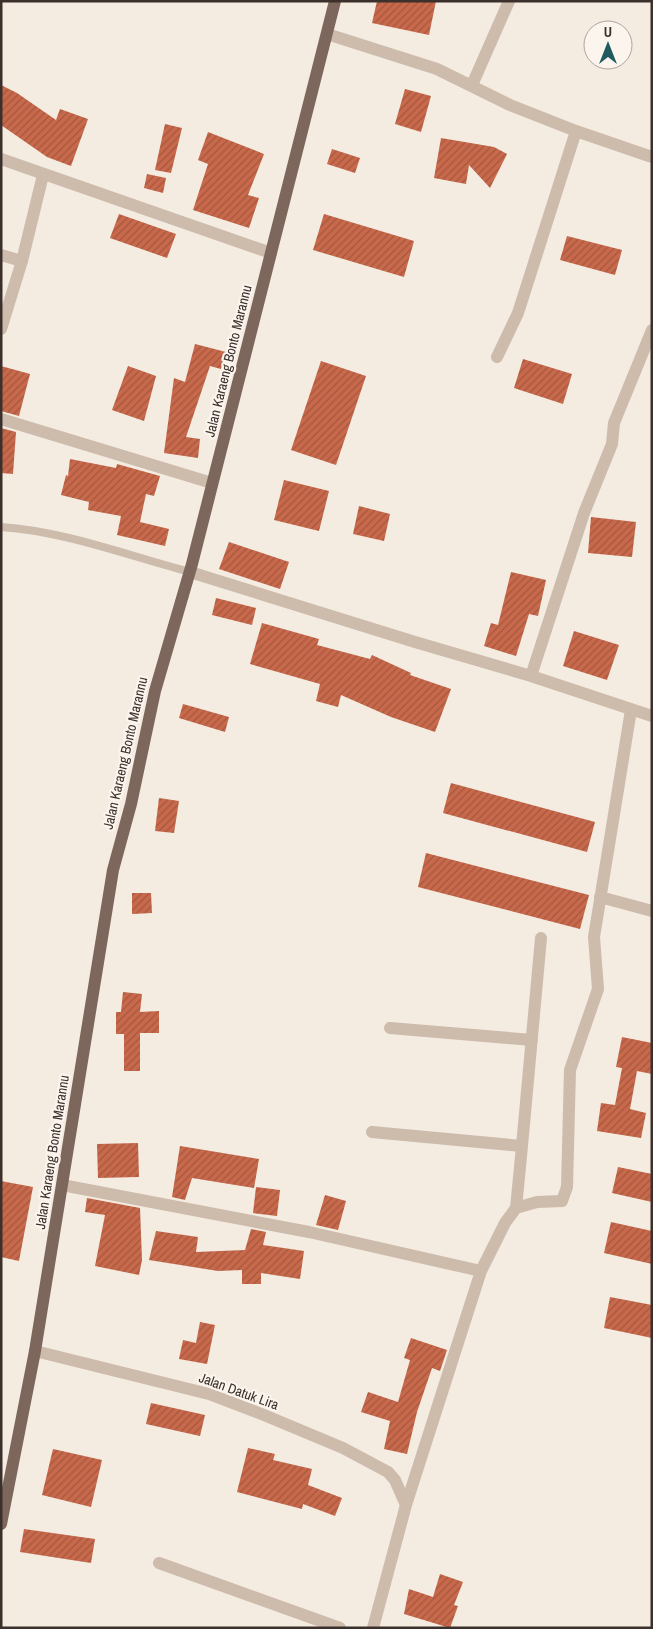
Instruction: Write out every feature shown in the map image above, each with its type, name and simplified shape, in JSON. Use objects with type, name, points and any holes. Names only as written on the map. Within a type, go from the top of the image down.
[{"type":"main road","name":"Jalan Karaeng Bonto Marannu","points":[[1,1524],[35,1352],[113,870],[131,804],[155,691],[190,572],[335,1]]},
{"type":"street","points":[[472,85],[509,1]]},
{"type":"street","points":[[327,34],[429,66],[472,85],[510,105],[576,131],[652,157]]},
{"type":"street","points":[[498,358],[518,313],[576,131]]},
{"type":"street","points":[[1,159],[271,254]]},
{"type":"street","points":[[1,330],[22,261],[43,175]]},
{"type":"street","points":[[1,255],[22,261]]},
{"type":"street","points":[[531,676],[582,520],[602,465],[612,444],[617,415],[652,330]]},
{"type":"street","points":[[1,419],[212,483]]},
{"type":"street","points":[[190,572],[531,676],[652,716]]},
{"type":"street","points":[[516,1208],[537,1202],[562,1201],[567,1188],[570,1070],[598,989],[593,946],[630,710]]},
{"type":"street","points":[[600,897],[652,911]]},
{"type":"street","points":[[373,1628],[406,1505],[481,1270],[516,1208],[541,938]]},
{"type":"street","points":[[390,1028],[532,1040]]},
{"type":"street","points":[[372,1132],[522,1146]]},
{"type":"street","points":[[62,1185],[301,1231],[481,1270]]},
{"type":"street","name":"Jalan Datuk Lira","points":[[35,1352],[208,1394],[264,1415],[344,1448],[388,1472],[395,1480],[406,1505]]},
{"type":"street","points":[[159,1563],[340,1628]]},
{"type":"lane","points":[[1,528],[25,529],[51,534],[190,572]]},
{"type":"building","points":[[377,1],[436,1],[429,35],[372,23]]},
{"type":"building","points":[[1,85],[17,93],[56,120],[60,109],[88,119],[71,166],[47,157],[1,125]]},
{"type":"building","points":[[405,89],[431,96],[421,132],[395,124]]},
{"type":"building","points":[[165,124],[182,128],[171,173],[155,170]]},
{"type":"building","points":[[208,132],[264,154],[248,195],[259,198],[249,228],[193,210],[208,164],[198,160]]},
{"type":"building","points":[[441,138],[494,147],[507,154],[490,188],[469,165],[466,184],[434,178]]},
{"type":"building","points":[[332,149],[360,158],[355,173],[327,164]]},
{"type":"building","points":[[147,174],[166,178],[163,193],[144,188]]},
{"type":"building","points":[[119,214],[176,234],[167,258],[110,238]]},
{"type":"building","points":[[324,214],[414,241],[404,277],[313,250]]},
{"type":"building","points":[[567,236],[622,250],[615,275],[560,260]]},
{"type":"building","points":[[195,344],[226,352],[221,369],[210,366],[186,437],[200,439],[198,458],[164,453],[174,378],[185,382]]},
{"type":"building","points":[[523,359],[572,374],[563,404],[514,388]]},
{"type":"building","points":[[321,361],[366,376],[336,465],[291,450]]},
{"type":"building","points":[[1,366],[30,374],[19,416],[1,411]]},
{"type":"building","points":[[128,366],[156,376],[144,421],[112,410]]},
{"type":"building","points":[[1,428],[16,432],[13,474],[1,473]]},
{"type":"building","points":[[70,459],[116,468],[117,464],[160,476],[154,496],[146,494],[140,522],[169,529],[165,546],[117,535],[121,516],[88,510],[89,502],[61,495],[66,475],[68,476]]},
{"type":"building","points":[[284,480],[329,491],[319,531],[274,520]]},
{"type":"building","points":[[359,506],[390,514],[384,541],[353,534]]},
{"type":"building","points":[[591,517],[636,522],[632,557],[588,553]]},
{"type":"building","points":[[229,542],[289,562],[280,589],[219,569]]},
{"type":"building","points":[[511,572],[546,580],[538,616],[529,614],[516,656],[484,646],[491,623],[498,625]]},
{"type":"building","points":[[216,598],[256,608],[252,625],[212,615]]},
{"type":"building","points":[[262,623],[319,639],[317,645],[370,659],[372,655],[411,673],[410,675],[451,689],[435,732],[391,717],[341,695],[338,707],[316,701],[320,684],[250,664]]},
{"type":"building","points":[[574,631],[619,645],[607,680],[563,666]]},
{"type":"building","points":[[183,704],[229,717],[225,732],[179,718]]},
{"type":"building","points":[[451,783],[595,822],[587,852],[443,813]]},
{"type":"building","points":[[159,798],[179,801],[174,833],[155,831]]},
{"type":"building","points":[[426,853],[589,895],[580,929],[418,887]]},
{"type":"building","points":[[132,893],[151,893],[152,913],[132,914]]},
{"type":"building","points":[[123,992],[142,994],[140,1012],[159,1011],[159,1033],[140,1033],[140,1071],[124,1071],[124,1034],[116,1034],[116,1012],[121,1012]]},
{"type":"building","points":[[622,1037],[652,1043],[652,1074],[637,1071],[630,1109],[646,1113],[641,1138],[597,1131],[601,1103],[615,1105],[622,1068],[616,1067]]},
{"type":"building","points":[[138,1143],[139,1177],[98,1178],[97,1144]]},
{"type":"building","points":[[180,1146],[259,1159],[254,1188],[192,1178],[185,1200],[172,1197]]},
{"type":"building","points":[[618,1167],[652,1174],[652,1202],[612,1193]]},
{"type":"building","points":[[1,1181],[33,1187],[19,1261],[1,1257]]},
{"type":"building","points":[[256,1187],[280,1190],[277,1216],[253,1213]]},
{"type":"building","points":[[325,1195],[346,1201],[338,1230],[316,1225]]},
{"type":"building","points":[[87,1198],[140,1208],[142,1260],[139,1275],[95,1266],[105,1215],[85,1212]]},
{"type":"building","points":[[611,1222],[652,1231],[652,1264],[604,1253]]},
{"type":"building","points":[[251,1229],[266,1232],[263,1245],[304,1251],[300,1279],[261,1273],[261,1284],[242,1284],[242,1270],[218,1271],[149,1260],[156,1231],[198,1237],[196,1252],[245,1250]]},
{"type":"building","points":[[610,1297],[652,1305],[652,1338],[604,1328]]},
{"type":"building","points":[[200,1322],[215,1325],[207,1364],[179,1359],[183,1340],[196,1343]]},
{"type":"building","points":[[411,1338],[447,1350],[440,1371],[432,1368],[417,1412],[407,1454],[384,1449],[390,1421],[361,1412],[368,1392],[398,1402],[410,1360],[404,1358]]},
{"type":"building","points":[[151,1403],[205,1415],[200,1436],[146,1424]]},
{"type":"building","points":[[248,1448],[275,1454],[273,1460],[312,1469],[308,1485],[342,1498],[335,1516],[303,1504],[302,1509],[237,1492]]},
{"type":"building","points":[[53,1449],[102,1460],[91,1507],[42,1495]]},
{"type":"building","points":[[24,1529],[95,1539],[91,1563],[20,1552]]},
{"type":"building","points":[[440,1574],[463,1582],[454,1605],[458,1606],[450,1628],[404,1614],[409,1589],[433,1597]]}]
